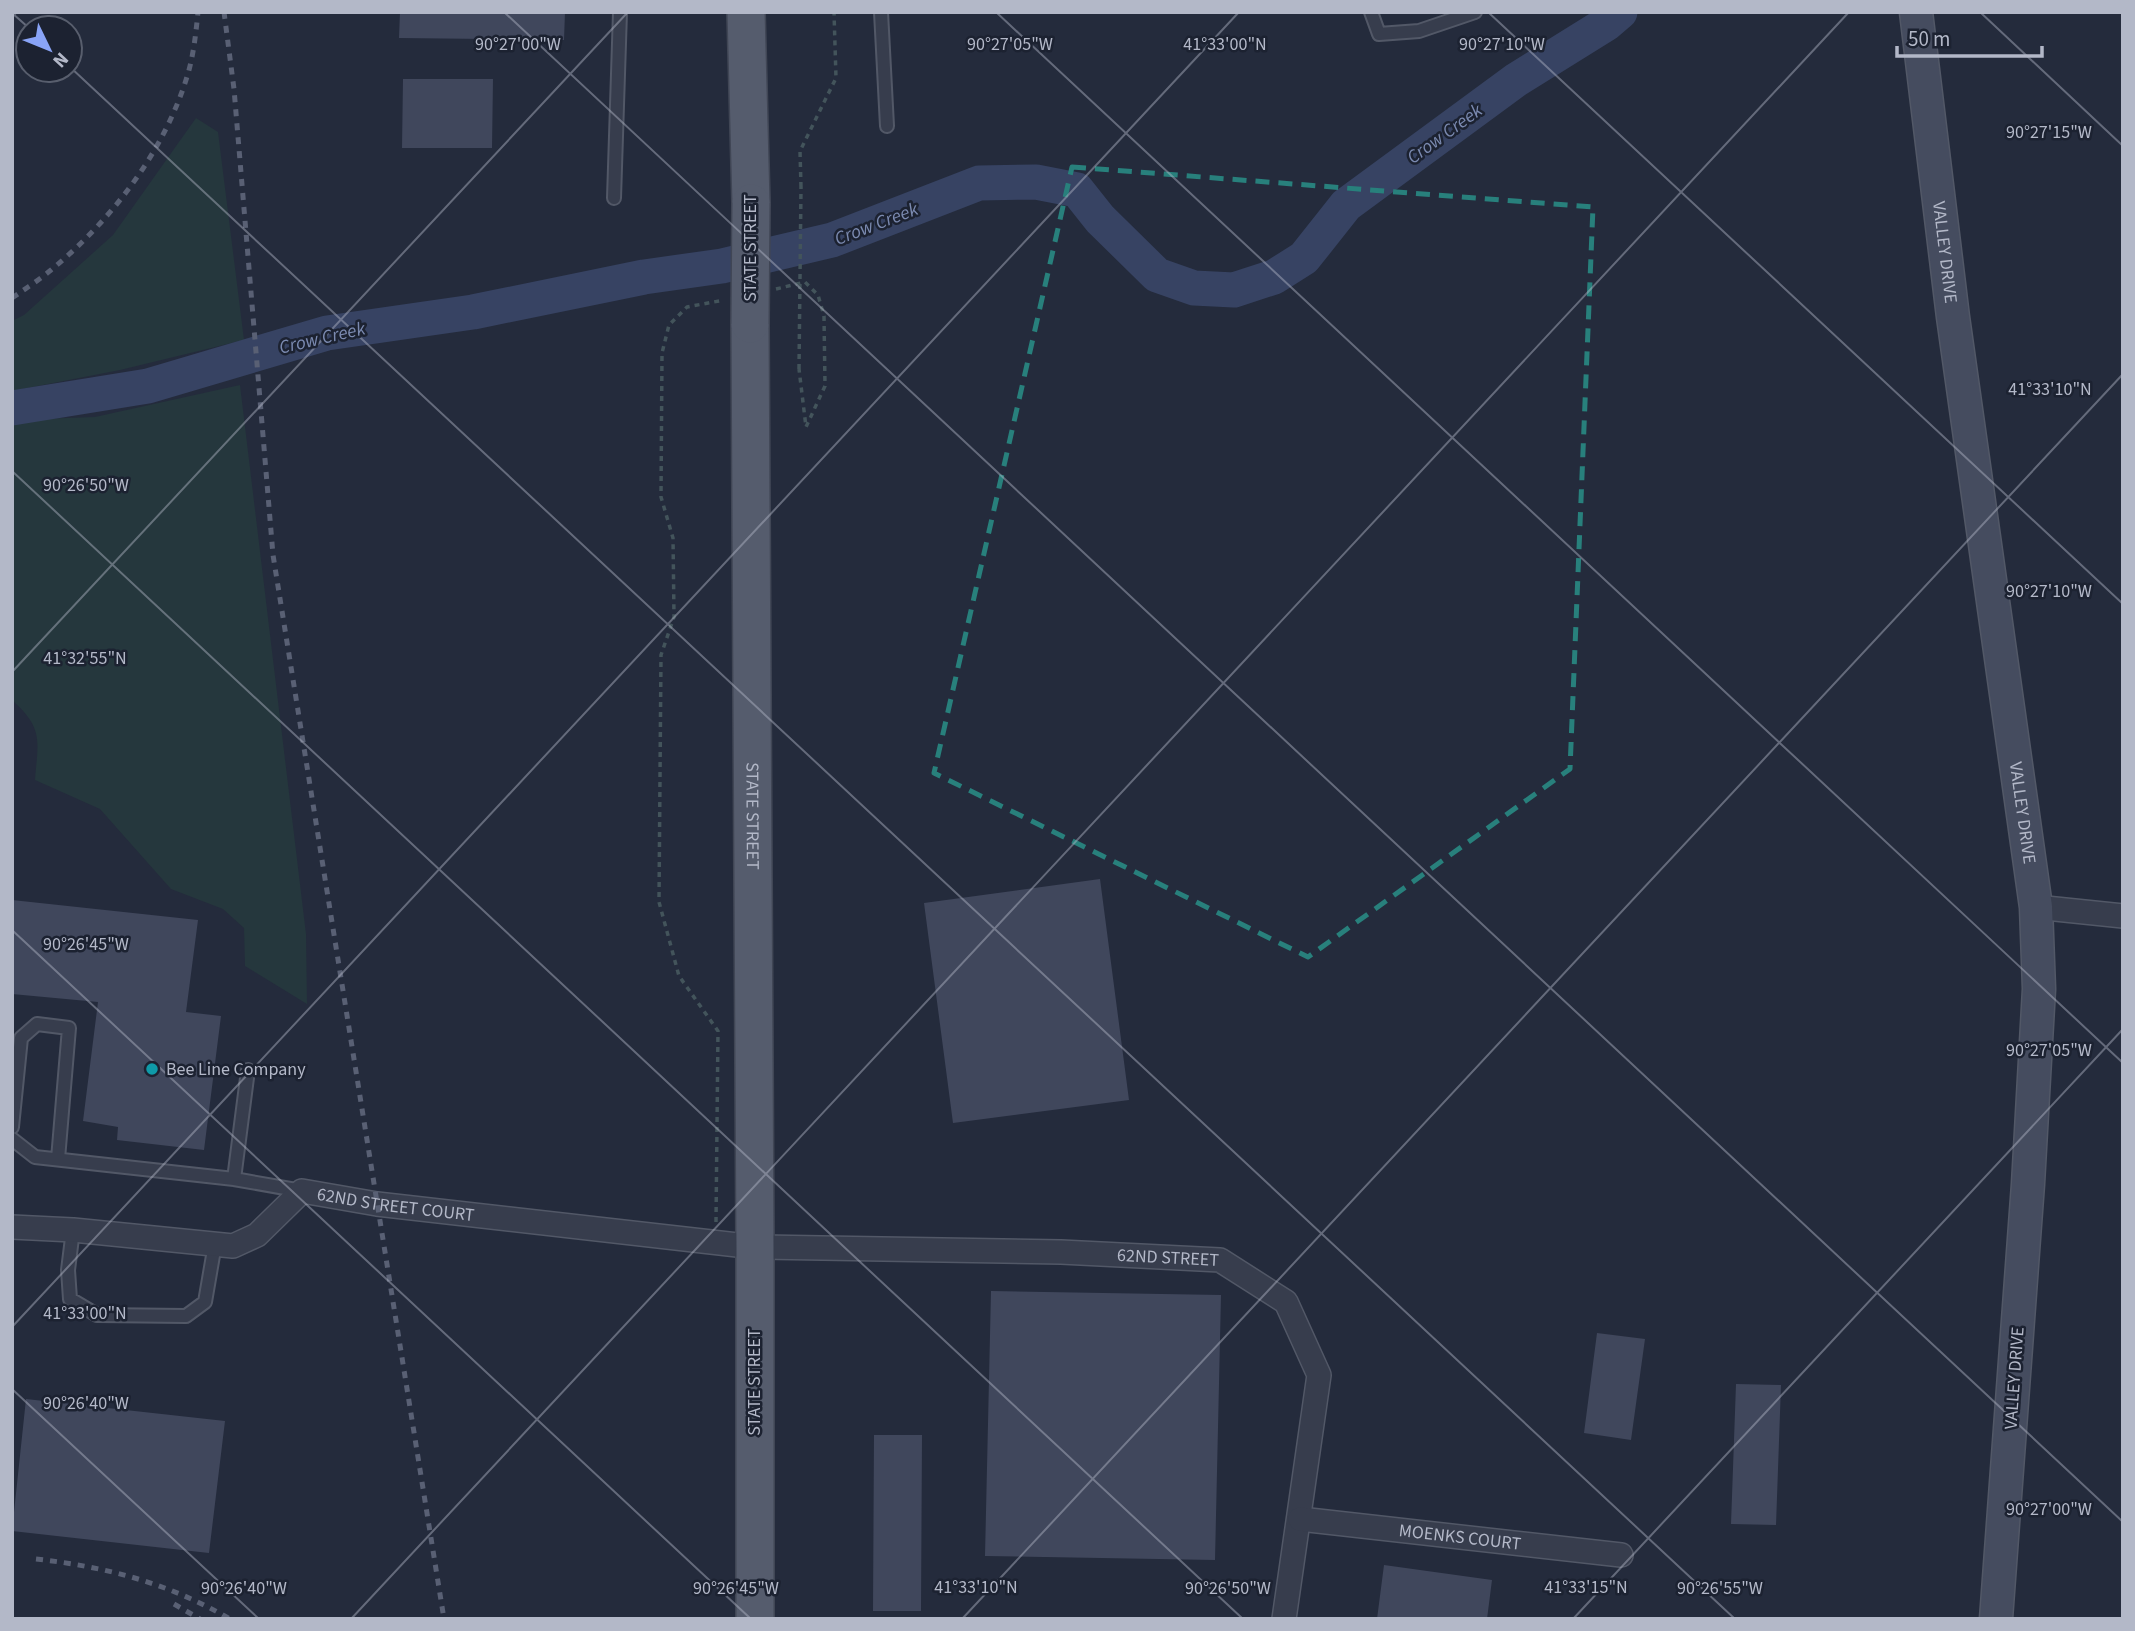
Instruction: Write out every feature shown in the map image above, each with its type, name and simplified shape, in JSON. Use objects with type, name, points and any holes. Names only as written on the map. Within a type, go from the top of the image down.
[{"type":"main road","name":"STATE STREET","points":[[746,12],[751,203],[738,312],[755,1247],[755,1619]]},
{"type":"street","name":"VALLEY DRIVE","points":[[1916,12],[1953,317],[2036,907],[2039,989],[2028,1184],[1996,1619]]},
{"type":"street","points":[[2036,907],[2123,916]]},
{"type":"street","name":"62ND STREET COURT","points":[[12,1227],[73,1230],[233,1246],[257,1235],[302,1191],[377,1204],[755,1247]]},
{"type":"street","name":"62ND STREET","points":[[755,1247],[1061,1252],[1220,1259],[1286,1302],[1319,1375],[1284,1619]]},
{"type":"street","name":"MOENKS COURT","points":[[1300,1519],[1621,1555]]},
{"type":"lane","points":[[614,198],[620,12]]},
{"type":"lane","points":[[881,12],[887,126]]},
{"type":"lane","points":[[1371,12],[1380,34],[1419,31],[1475,12]]},
{"type":"lane","points":[[12,1127],[21,1038],[37,1024],[69,1028],[58,1159]]},
{"type":"lane","points":[[234,1178],[248,1070]]},
{"type":"lane","points":[[12,1139],[35,1157],[234,1178],[302,1191]]},
{"type":"lane","points":[[73,1230],[68,1270],[70,1300],[97,1315],[186,1316],[205,1302],[215,1244]]},
{"type":"path","points":[[766,291],[805,282],[818,295],[824,316],[825,386],[806,427],[799,369],[801,187],[800,151],[836,78],[834,12]]},
{"type":"path","points":[[716,1242],[718,1031],[679,976],[659,902],[661,655],[674,617],[673,538],[661,497],[662,353],[669,325],[687,307],[738,312]]},
{"type":"highlighted area","points":[[1072,167],[1593,207],[1570,769],[1308,957],[934,773]]},
{"type":"shaded area","points":[[196,118],[218,132],[244,340],[120,370],[12,391],[12,321],[24,315],[113,235]]},
{"type":"shaded area","points":[[240,385],[306,934],[307,1004],[245,966],[244,928],[223,909],[171,889],[100,809],[35,780],[37,736],[30,719],[12,700],[12,425],[39,419],[95,417]]},
{"type":"building","points":[[400,12],[565,12],[564,40],[399,38]]},
{"type":"building","points":[[403,79],[493,79],[492,148],[402,148]]},
{"type":"building","points":[[1100,879],[1129,1100],[953,1123],[924,903]]},
{"type":"building","name":"Bee Line Company","points":[[12,900],[198,920],[186,1012],[221,1016],[204,1150],[117,1140],[118,1127],[83,1121],[98,1002],[12,994]]},
{"type":"building","points":[[991,1291],[1221,1295],[1215,1560],[985,1556]]},
{"type":"building","points":[[1597,1333],[1645,1339],[1631,1440],[1584,1433]]},
{"type":"building","points":[[1736,1384],[1781,1385],[1776,1525],[1731,1524]]},
{"type":"building","points":[[26,1399],[225,1421],[209,1553],[12,1531]]},
{"type":"building","points":[[874,1435],[922,1435],[921,1611],[873,1611]]},
{"type":"building","points":[[1384,1565],[1492,1580],[1487,1619],[1377,1619]]},
{"type":"waterway","name":"Crow Creek","points":[[12,408],[148,386],[327,333],[473,312],[644,277],[722,266],[832,240],[979,183],[1036,182],[1077,190],[1100,219],[1157,275],[1194,288],[1234,290],[1274,277],[1304,258],[1346,205],[1516,80],[1606,24],[1620,12]]},
{"type":"railway","points":[[12,298],[51,270],[96,228],[135,180],[152,154],[167,127],[189,70],[198,12]]},
{"type":"railway","points":[[224,12],[234,89],[273,555],[444,1619]]},
{"type":"railway","points":[[36,1559],[136,1578],[207,1606],[230,1619]]},
{"type":"railway","points":[[174,1604],[200,1619]]},
{"type":"place","name":"Bee Line Company","points":[[152,1069]]}]
